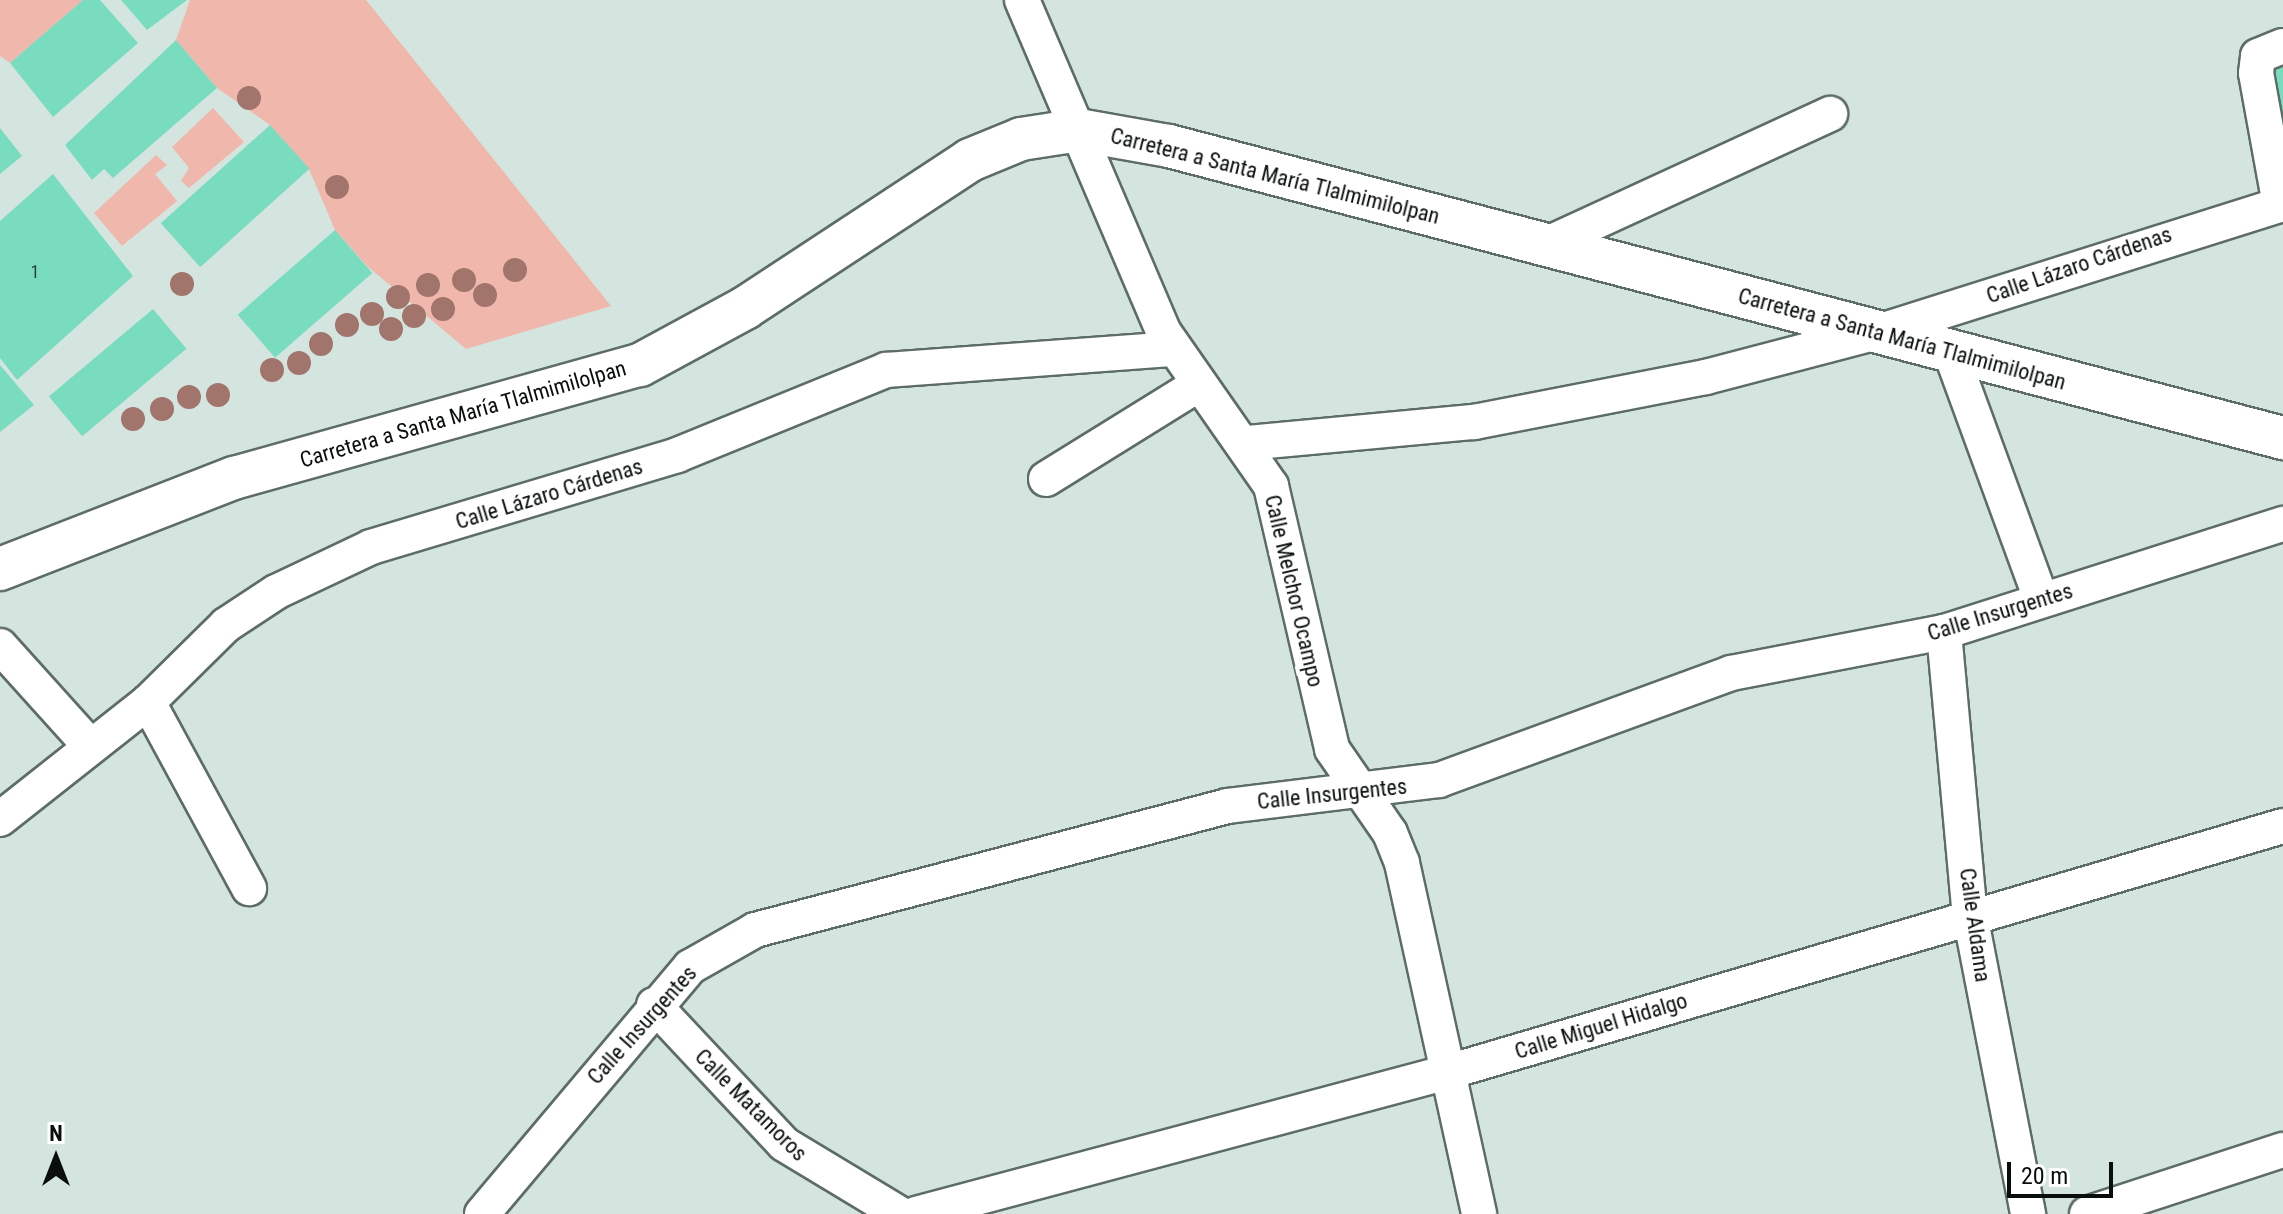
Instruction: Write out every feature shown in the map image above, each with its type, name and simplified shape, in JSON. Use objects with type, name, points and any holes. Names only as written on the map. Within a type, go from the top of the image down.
[{"type":"main road","name":"Carretera a Santa María Tlalmimilolpan","points":[[0,569],[234,478],[640,365],[721,323],[970,160],[1021,139],[1079,130],[1169,146],[2283,438]]},
{"type":"street","name":"Calle Melchor Ocampo","points":[[1022,0],[1174,349],[1246,443],[1282,524],[1332,749],[1402,863],[1479,1214]]},
{"type":"street","points":[[2282,204],[2256,73],[2258,56],[2283,46]]},
{"type":"street","points":[[1545,245],[1830,114]]},
{"type":"street","name":"Calle Lázaro Cárdenas","points":[[1246,443],[1370,435],[1605,399],[1877,332],[2282,204]]},
{"type":"street","name":"Calle Lázaro Cárdenas","points":[[0,819],[148,702],[226,625],[276,592],[371,547],[677,455],[886,370],[1174,349]]},
{"type":"street","points":[[1951,353],[2041,599]]},
{"type":"street","points":[[1046,479],[1199,384]]},
{"type":"street","name":"Calle Insurgentes","points":[[482,1214],[654,1005],[721,946],[796,917],[1227,806],[1361,792],[1439,780],[1731,673],[1944,632],[2283,524]]},
{"type":"street","name":"Calle Aldama","points":[[1944,632],[1970,915],[2028,1214]]},
{"type":"street","points":[[0,646],[90,746]]},
{"type":"street","points":[[148,702],[249,888]]},
{"type":"street","name":"Calle Miguel Hidalgo","points":[[916,1214],[1448,1072],[1970,915],[2283,826]]},
{"type":"street","name":"Calle Matamoros","points":[[654,1005],[784,1144],[900,1214]]},
{"type":"street","points":[[2087,1214],[2283,1150]]},
{"type":"shaded area","points":[[0,0],[83,0],[10,63],[0,56]]},
{"type":"shaded area","points":[[190,0],[366,0],[611,306],[466,349],[367,266],[335,230],[309,169],[270,125],[217,88],[176,40]]},
{"type":"shaded area","points":[[213,108],[244,142],[189,188],[181,181],[189,168],[172,147]]},
{"type":"shaded area","points":[[156,155],[167,165],[155,174],[177,201],[122,246],[94,213]]},
{"type":"building","points":[[83,0],[100,0],[138,43],[53,117],[10,63]]},
{"type":"building","points":[[121,0],[187,0],[147,30]]},
{"type":"building","points":[[176,40],[217,88],[113,178],[104,169],[92,180],[65,145]]},
{"type":"building","points":[[2283,61],[2283,116],[2277,117],[2269,63]]},
{"type":"building","points":[[270,125],[309,169],[200,267],[161,223]]},
{"type":"building","points":[[0,128],[22,156],[0,174]]},
{"type":"building","points":[[53,174],[133,276],[17,380],[0,358],[0,221]]},
{"type":"building","points":[[335,230],[372,273],[275,358],[238,315]]},
{"type":"building","points":[[153,309],[186,349],[82,436],[49,396]]},
{"type":"building","points":[[0,365],[34,405],[0,432]]}]
